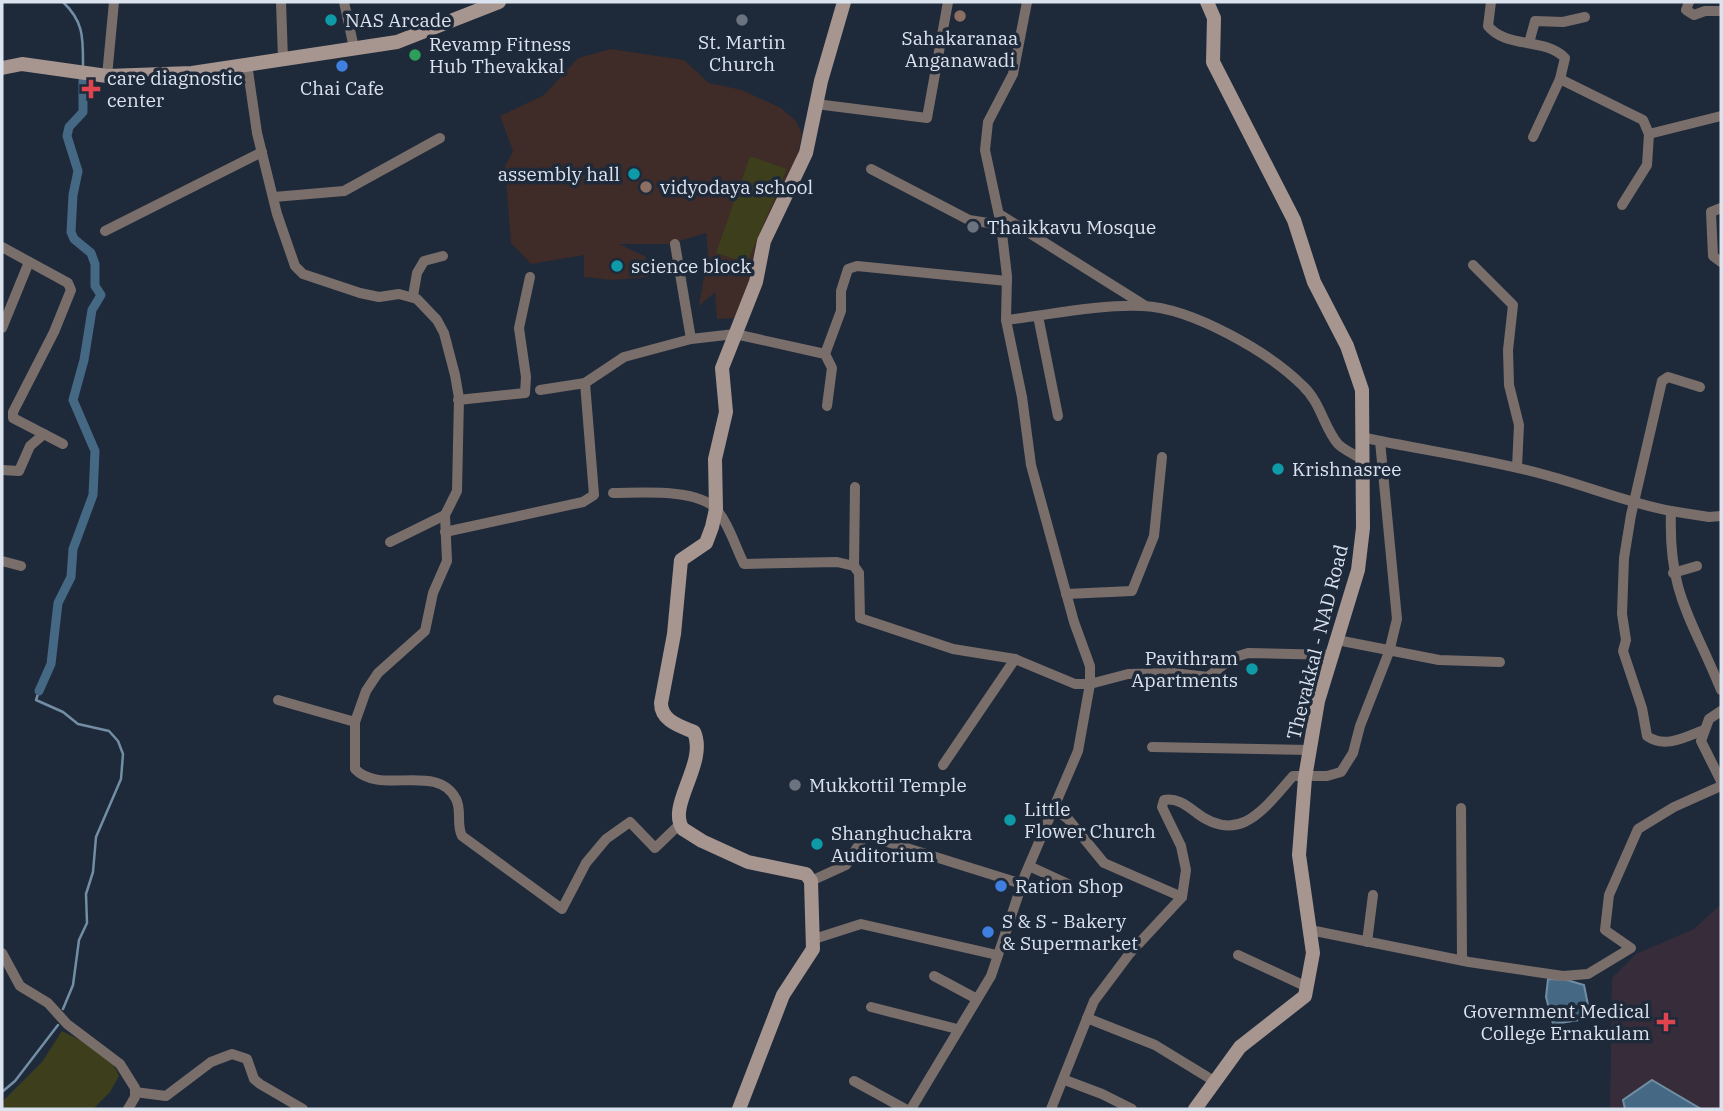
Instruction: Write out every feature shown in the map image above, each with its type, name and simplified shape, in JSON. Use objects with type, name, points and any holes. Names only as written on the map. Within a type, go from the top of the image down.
[{"type":"main road","points":[[2,68],[22,64],[107,76],[192,73],[397,42],[477,6],[499,2]]},
{"type":"main road","points":[[739,1109],[783,995],[808,960],[814,939],[811,881],[806,874],[732,855],[689,834],[680,824],[680,811],[699,746],[694,732],[671,722],[662,713],[661,703],[674,634],[681,560],[706,543],[716,509],[715,459],[726,412],[722,368],[756,282],[764,242],[806,153],[816,104],[844,2]]},
{"type":"main road","name":"Thevakkal - NAD Road","points":[[1207,2],[1214,18],[1213,62],[1294,220],[1314,282],[1347,346],[1362,390],[1363,528],[1358,570],[1318,701],[1305,778],[1299,855],[1313,953],[1307,987]]},
{"type":"main road","points":[[1195,1109],[1213,1081],[1241,1047],[1304,996],[1307,987]]},
{"type":"street","points":[[107,76],[114,2]]},
{"type":"street","points":[[281,2],[283,59]]},
{"type":"street","points":[[344,2],[354,48]]},
{"type":"street","points":[[816,104],[927,118],[948,2]]},
{"type":"street","points":[[911,1109],[991,976],[1022,884],[1078,751],[1090,684],[1090,666],[1066,594],[1031,465],[1022,397],[1006,320],[1007,281],[1000,219],[985,150],[988,122],[1013,74],[1027,2]]},
{"type":"street","points":[[1490,2],[1488,26],[1496,36],[1551,48],[1565,58],[1560,79],[1533,137]]},
{"type":"street","points":[[1689,2],[1686,10],[1694,15],[1705,10],[1721,11]]},
{"type":"street","points":[[1529,43],[1535,21],[1563,22],[1586,17]]},
{"type":"street","points":[[247,64],[262,152],[295,265],[303,274],[360,293],[379,297],[399,294],[413,296],[428,308],[444,333],[458,400],[457,491],[444,516],[447,561],[433,593],[425,631],[378,673],[366,691],[355,722],[355,769],[359,773],[383,781],[429,782],[449,791],[458,806],[458,828],[462,836],[562,909],[586,863],[616,831],[630,822],[655,848],[680,824]]},
{"type":"street","points":[[1560,79],[1643,120],[1649,134],[1647,165],[1622,205]]},
{"type":"street","points":[[1649,134],[1721,116]]},
{"type":"street","points":[[274,197],[344,191],[440,138]]},
{"type":"street","points":[[105,230],[262,152]]},
{"type":"street","points":[[871,169],[969,220],[1000,219],[1146,306],[1229,334],[1279,365],[1316,399],[1338,444],[1361,459]]},
{"type":"street","points":[[1721,208],[1710,212],[1713,256],[1721,262]]},
{"type":"street","points":[[675,244],[691,339]]},
{"type":"street","points":[[2,247],[68,283],[71,290],[54,332],[13,412],[13,418],[63,444]]},
{"type":"street","points":[[413,296],[417,273],[424,261],[443,256]]},
{"type":"street","points":[[2,328],[29,262]]},
{"type":"street","points":[[1473,265],[1513,306],[1508,350],[1509,385],[1520,425],[1517,467]]},
{"type":"street","points":[[827,406],[832,368],[825,354],[841,311],[841,291],[848,269],[857,266],[1007,281]]},
{"type":"street","points":[[458,400],[525,393],[526,377],[520,328],[530,276]]},
{"type":"street","points":[[1006,320],[1146,306]]},
{"type":"street","points":[[1038,316],[1058,416]]},
{"type":"street","points":[[540,390],[584,383],[624,357],[691,339],[735,334],[825,354]]},
{"type":"street","points":[[1700,387],[1668,377],[1662,381],[1624,558],[1622,614],[1626,640],[1623,651],[1643,708],[1647,736],[1655,741],[1670,742],[1704,730]]},
{"type":"street","points":[[445,532],[583,502],[594,495],[584,383]]},
{"type":"street","points":[[2,470],[19,471],[30,446],[44,434]]},
{"type":"street","points":[[1361,437],[1517,467],[1613,494],[1634,504],[1709,517],[1721,516]]},
{"type":"street","points":[[1051,1109],[1065,1080],[1094,1001],[1130,953],[1182,897],[1186,870],[1181,846],[1162,807],[1164,800],[1184,803],[1208,822],[1229,825],[1252,821],[1293,776],[1327,776],[1345,768],[1353,753],[1360,726],[1389,652],[1397,619],[1380,441]]},
{"type":"street","points":[[1066,594],[1132,591],[1154,536],[1162,457]]},
{"type":"street","points":[[855,487],[854,566],[859,573],[860,618],[953,649],[1015,659],[1067,683],[1090,684],[1128,674],[1172,673],[1208,677],[1232,657],[1248,653],[1334,655]]},
{"type":"street","points":[[614,493],[664,492],[700,499],[716,509],[744,564],[837,562],[854,566]]},
{"type":"street","points":[[1671,511],[1669,539],[1673,573],[1683,609],[1721,690]]},
{"type":"street","points":[[390,542],[444,516]]},
{"type":"street","points":[[2,561],[21,566]]},
{"type":"street","points":[[1673,573],[1697,566]]},
{"type":"street","points":[[1337,640],[1439,660],[1500,662]]},
{"type":"street","points":[[943,765],[1015,659]]},
{"type":"street","points":[[278,700],[355,722]]},
{"type":"street","points":[[1310,930],[1563,976],[1588,974],[1630,948],[1605,930],[1609,895],[1638,829],[1674,807],[1721,784],[1701,741],[1709,719],[1721,711]]},
{"type":"street","points":[[1152,747],[1310,750]]},
{"type":"street","points":[[1461,808],[1462,959]]},
{"type":"street","points":[[1055,810],[1068,819],[1104,863],[1182,897]]},
{"type":"street","points":[[811,881],[846,865],[865,835],[1022,884]]},
{"type":"street","points":[[1029,866],[1068,884]]},
{"type":"street","points":[[1367,942],[1373,895]]},
{"type":"street","points":[[814,939],[861,924],[997,955]]},
{"type":"street","points":[[2,953],[20,986],[48,1003],[67,1024],[120,1064],[135,1092]]},
{"type":"street","points":[[1238,955],[1307,987]]},
{"type":"street","points":[[934,976],[977,999]]},
{"type":"street","points":[[871,1007],[957,1029]]},
{"type":"street","points":[[1087,1018],[1155,1045],[1213,1081]]},
{"type":"street","points":[[135,1092],[166,1096],[211,1062],[232,1054],[247,1059],[254,1079],[260,1084],[303,1109]]},
{"type":"street","points":[[1065,1080],[1132,1109]]},
{"type":"street","points":[[854,1081],[905,1109]]},
{"type":"street","points":[[128,1109],[135,1092]]},
{"type":"shaded area","name":"vidyodaya school","points":[[611,49],[684,60],[709,83],[742,90],[781,108],[796,121],[802,134],[794,175],[735,318],[717,319],[715,292],[699,306],[708,252],[706,233],[669,244],[619,244],[646,257],[648,277],[611,280],[584,277],[584,255],[531,264],[511,243],[505,166],[513,151],[500,116],[544,95],[578,58]]},
{"type":"shaded area","name":"Government Medical College Ernakulam","points":[[1721,904],[1721,1109],[1610,1109],[1612,978],[1636,954],[1694,929]]},
{"type":"green space","points":[[750,156],[787,169],[747,263],[716,253]]},
{"type":"green space","points":[[62,1031],[95,1049],[116,1068],[119,1076],[110,1092],[93,1109],[2,1109],[2,1102],[42,1062]]},
{"type":"water","points":[[1548,979],[1567,980],[1584,985],[1589,1010],[1585,1019],[1553,1024],[1546,997]]},
{"type":"water","points":[[1652,1080],[1701,1109],[1625,1109],[1623,1100]]},
{"type":"waterway","points":[[63,2],[79,24],[83,65]]},
{"type":"waterway","points":[[39,691],[51,664],[58,603],[71,577],[73,549],[93,495],[95,451],[73,400],[84,360],[92,310],[101,295],[95,286],[95,264],[91,253],[74,239],[71,232],[73,195],[78,171],[67,136],[69,127],[83,112],[83,81]]},
{"type":"waterway","points":[[39,691],[36,700],[63,712],[78,724],[109,731],[118,741],[123,754],[121,779],[96,837],[93,872],[86,894],[87,923],[79,940],[73,985],[63,1009]]},
{"type":"waterway","points":[[2,1092],[15,1081],[58,1025]]},
{"type":"place","name":"Sahakaranaa Anganawadi","points":[[960,16]]},
{"type":"place","name":"NAS Arcade","points":[[331,20]]},
{"type":"place","name":"St. Martin Church","points":[[742,20]]},
{"type":"place","name":"Revamp Fitness Hub Thevakkal","points":[[415,55]]},
{"type":"place","name":"Chai Cafe","points":[[342,66]]},
{"type":"place","name":"care diagnostic center","points":[[91,89]]},
{"type":"place","name":"assembly hall","points":[[634,174]]},
{"type":"place","name":"vidyodaya school","points":[[646,187]]},
{"type":"place","name":"Thaikkavu Mosque","points":[[973,227]]},
{"type":"place","name":"science block","points":[[617,266]]},
{"type":"place","name":"Krishnasree","points":[[1278,469]]},
{"type":"place","name":"Pavithram Apartments","points":[[1252,669]]},
{"type":"place","name":"Mukkottil Temple","points":[[795,785]]},
{"type":"place","name":"Little Flower Church","points":[[1010,820]]},
{"type":"place","name":"Shanghuchakra Auditorium","points":[[817,844]]},
{"type":"place","name":"Ration Shop","points":[[1001,886]]},
{"type":"place","name":"S & S - Bakery & Supermarket","points":[[988,932]]},
{"type":"place","name":"Government Medical College Ernakulam","points":[[1666,1022]]}]
